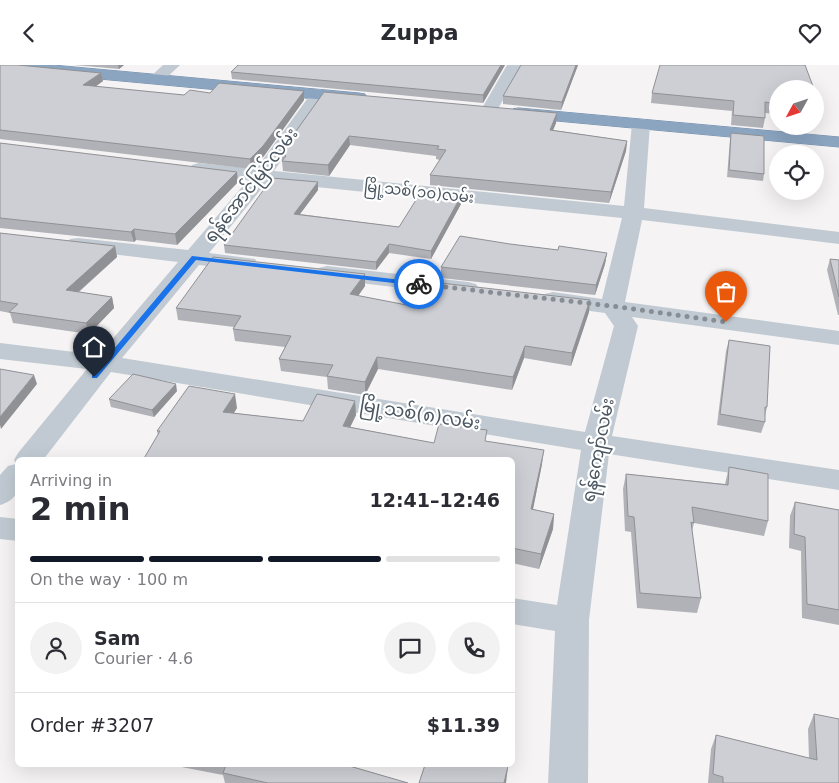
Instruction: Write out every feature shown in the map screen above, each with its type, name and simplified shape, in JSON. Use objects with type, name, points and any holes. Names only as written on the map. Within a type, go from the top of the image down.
[{"type":"highway","points":[[2,66],[376,100]]},
{"type":"highway","points":[[471,109],[839,143]]},
{"type":"street","points":[[156,79],[172,65]]},
{"type":"street","points":[[490,111],[515,65]]},
{"type":"street","name":"ရန်အောင်မြင်လမ်း","points":[[30,457],[105,363],[261,177],[319,94]]},
{"type":"street","points":[[612,306],[633,213],[641,124]]},
{"type":"street","name":"မြို့သစ်(၁၀)လမ်း","points":[[184,167],[261,177],[633,213],[839,238]]},
{"type":"street","points":[[58,242],[272,267]]},
{"type":"street","points":[[302,270],[486,291]]},
{"type":"street","points":[[535,297],[839,337]]},
{"type":"street","name":"ရန်ကျော်လမ်း","points":[[568,783],[572,620],[596,443],[626,326],[612,306]]},
{"type":"street","name":"မြို့သစ်(၈)လမ်း","points":[[0,351],[105,363],[596,443],[839,480]]},
{"type":"street","points":[[0,495],[15,477]]},
{"type":"street","points":[[0,528],[15,530]]},
{"type":"street","points":[[515,611],[572,620]]},
{"type":"building","points":[[0,65],[101,73],[83,85],[184,95],[190,90],[210,93],[219,83],[304,91],[263,146],[250,159],[0,130]]},
{"type":"building","points":[[238,65],[501,65],[483,95],[231,72]]},
{"type":"building","points":[[521,65],[576,65],[562,102],[503,96]]},
{"type":"building","points":[[660,65],[805,65],[811,80],[769,80],[769,103],[765,102],[765,118],[733,115],[734,101],[652,93]]},
{"type":"building","points":[[324,92],[557,113],[550,130],[627,141],[611,192],[430,175],[446,150],[437,149],[439,146],[349,136],[328,165],[282,161],[286,156],[281,152]]},
{"type":"building","points":[[731,133],[764,136],[764,174],[729,170]]},
{"type":"building","points":[[0,143],[237,172],[175,234],[134,229],[131,232],[0,218]]},
{"type":"building","points":[[272,178],[318,182],[294,214],[399,227],[421,192],[461,196],[431,251],[389,244],[376,262],[224,245]]},
{"type":"building","points":[[0,233],[115,246],[66,290],[112,297],[86,323],[9,312],[18,304],[0,301]]},
{"type":"building","points":[[460,236],[558,250],[559,246],[607,253],[596,285],[441,267]]},
{"type":"building","points":[[213,257],[365,274],[350,294],[417,307],[432,282],[590,300],[572,353],[525,346],[513,377],[377,357],[365,382],[327,376],[333,365],[279,359],[291,336],[233,329],[241,316],[176,308]]},
{"type":"building","points":[[830,259],[839,260],[839,297]]},
{"type":"building","points":[[729,340],[770,346],[765,422],[720,414]]},
{"type":"building","points":[[0,369],[34,375],[0,417]]},
{"type":"building","points":[[133,374],[176,384],[152,410],[109,399]]},
{"type":"building","points":[[189,386],[235,394],[223,412],[303,421],[317,394],[355,401],[343,426],[434,443],[439,424],[487,430],[485,441],[544,450],[531,509],[554,514],[541,554],[515,549],[515,457],[145,457],[160,431],[157,431]]},
{"type":"building","points":[[729,467],[768,474],[768,521],[692,507],[694,523],[691,522],[701,598],[640,593],[634,517],[628,516],[626,474],[728,485]]},
{"type":"building","points":[[795,502],[839,510],[839,610],[807,604],[805,537],[794,534]]},
{"type":"building","points":[[814,714],[839,719],[839,783],[723,783],[723,777],[713,774],[716,735],[817,760]]},
{"type":"building","points":[[225,767],[353,767],[408,783],[268,783],[223,773]]},
{"type":"building","points":[[424,767],[508,767],[504,783],[419,783]]},
{"type":"way so far","points":[[419,284],[612,306],[726,322]]},
{"type":"route","points":[[94,377],[195,257],[419,284]]}]
